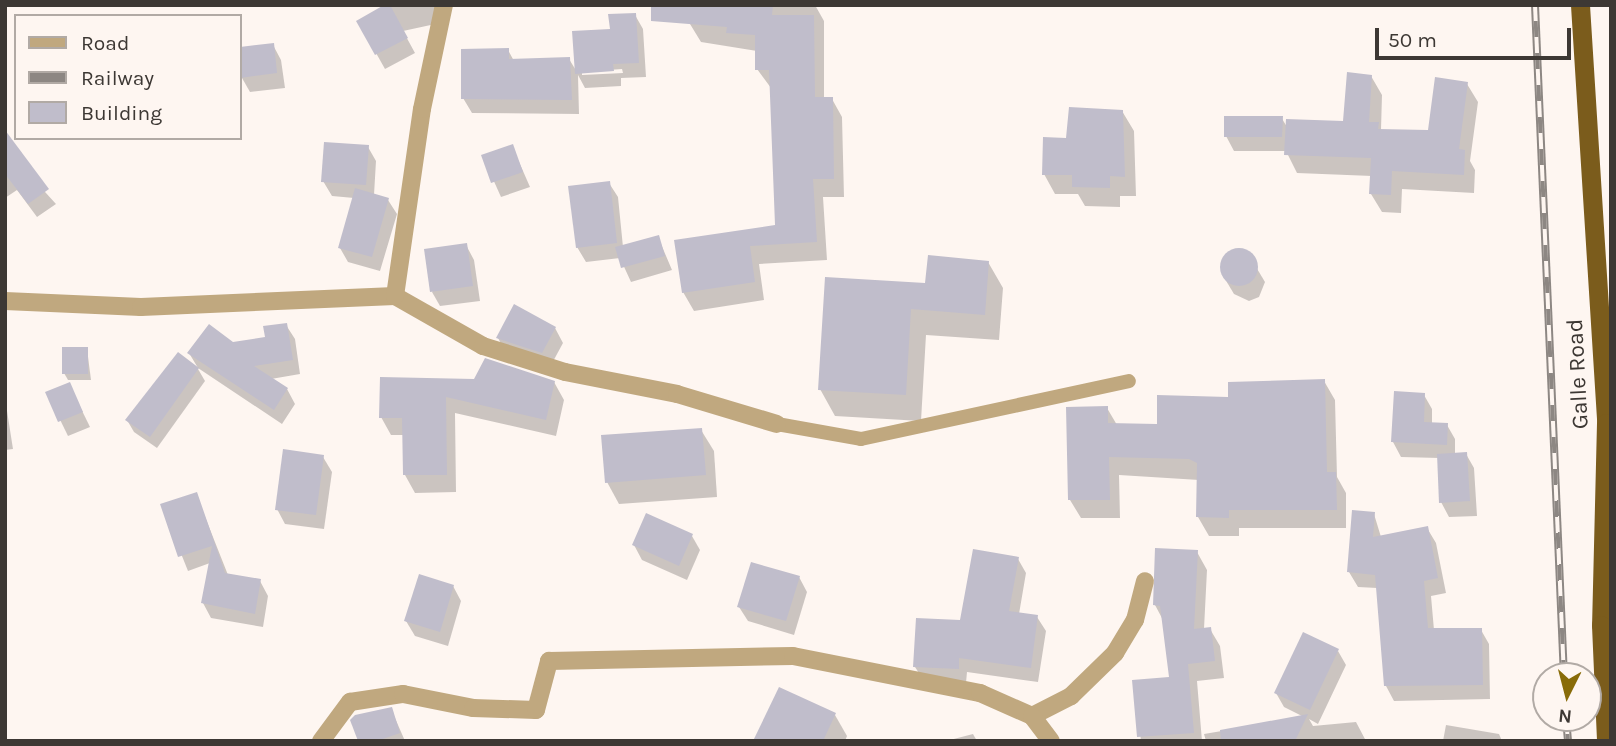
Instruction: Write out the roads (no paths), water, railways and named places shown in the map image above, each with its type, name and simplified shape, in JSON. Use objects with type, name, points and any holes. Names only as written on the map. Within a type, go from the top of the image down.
[{"type":"highway","name":"Galle Road","points":[[1580,5],[1606,423],[1601,625],[1606,741]]},
{"type":"street","points":[[395,296],[422,108],[444,5]]},
{"type":"street","points":[[5,301],[141,307],[395,296],[483,346],[565,372],[677,394],[777,424]]},
{"type":"street","points":[[1032,716],[1071,696],[1115,653],[1135,620],[1145,581]]},
{"type":"street","points":[[321,741],[350,702],[390,696],[440,698],[473,708],[536,710],[549,661],[793,656],[980,693],[1032,716],[1051,741]]},
{"type":"lane","points":[[777,424],[861,439],[1129,381]]},
{"type":"railway","points":[[1535,5],[1563,662]]},
{"type":"railway","points":[[1567,732],[1568,741]]}]
